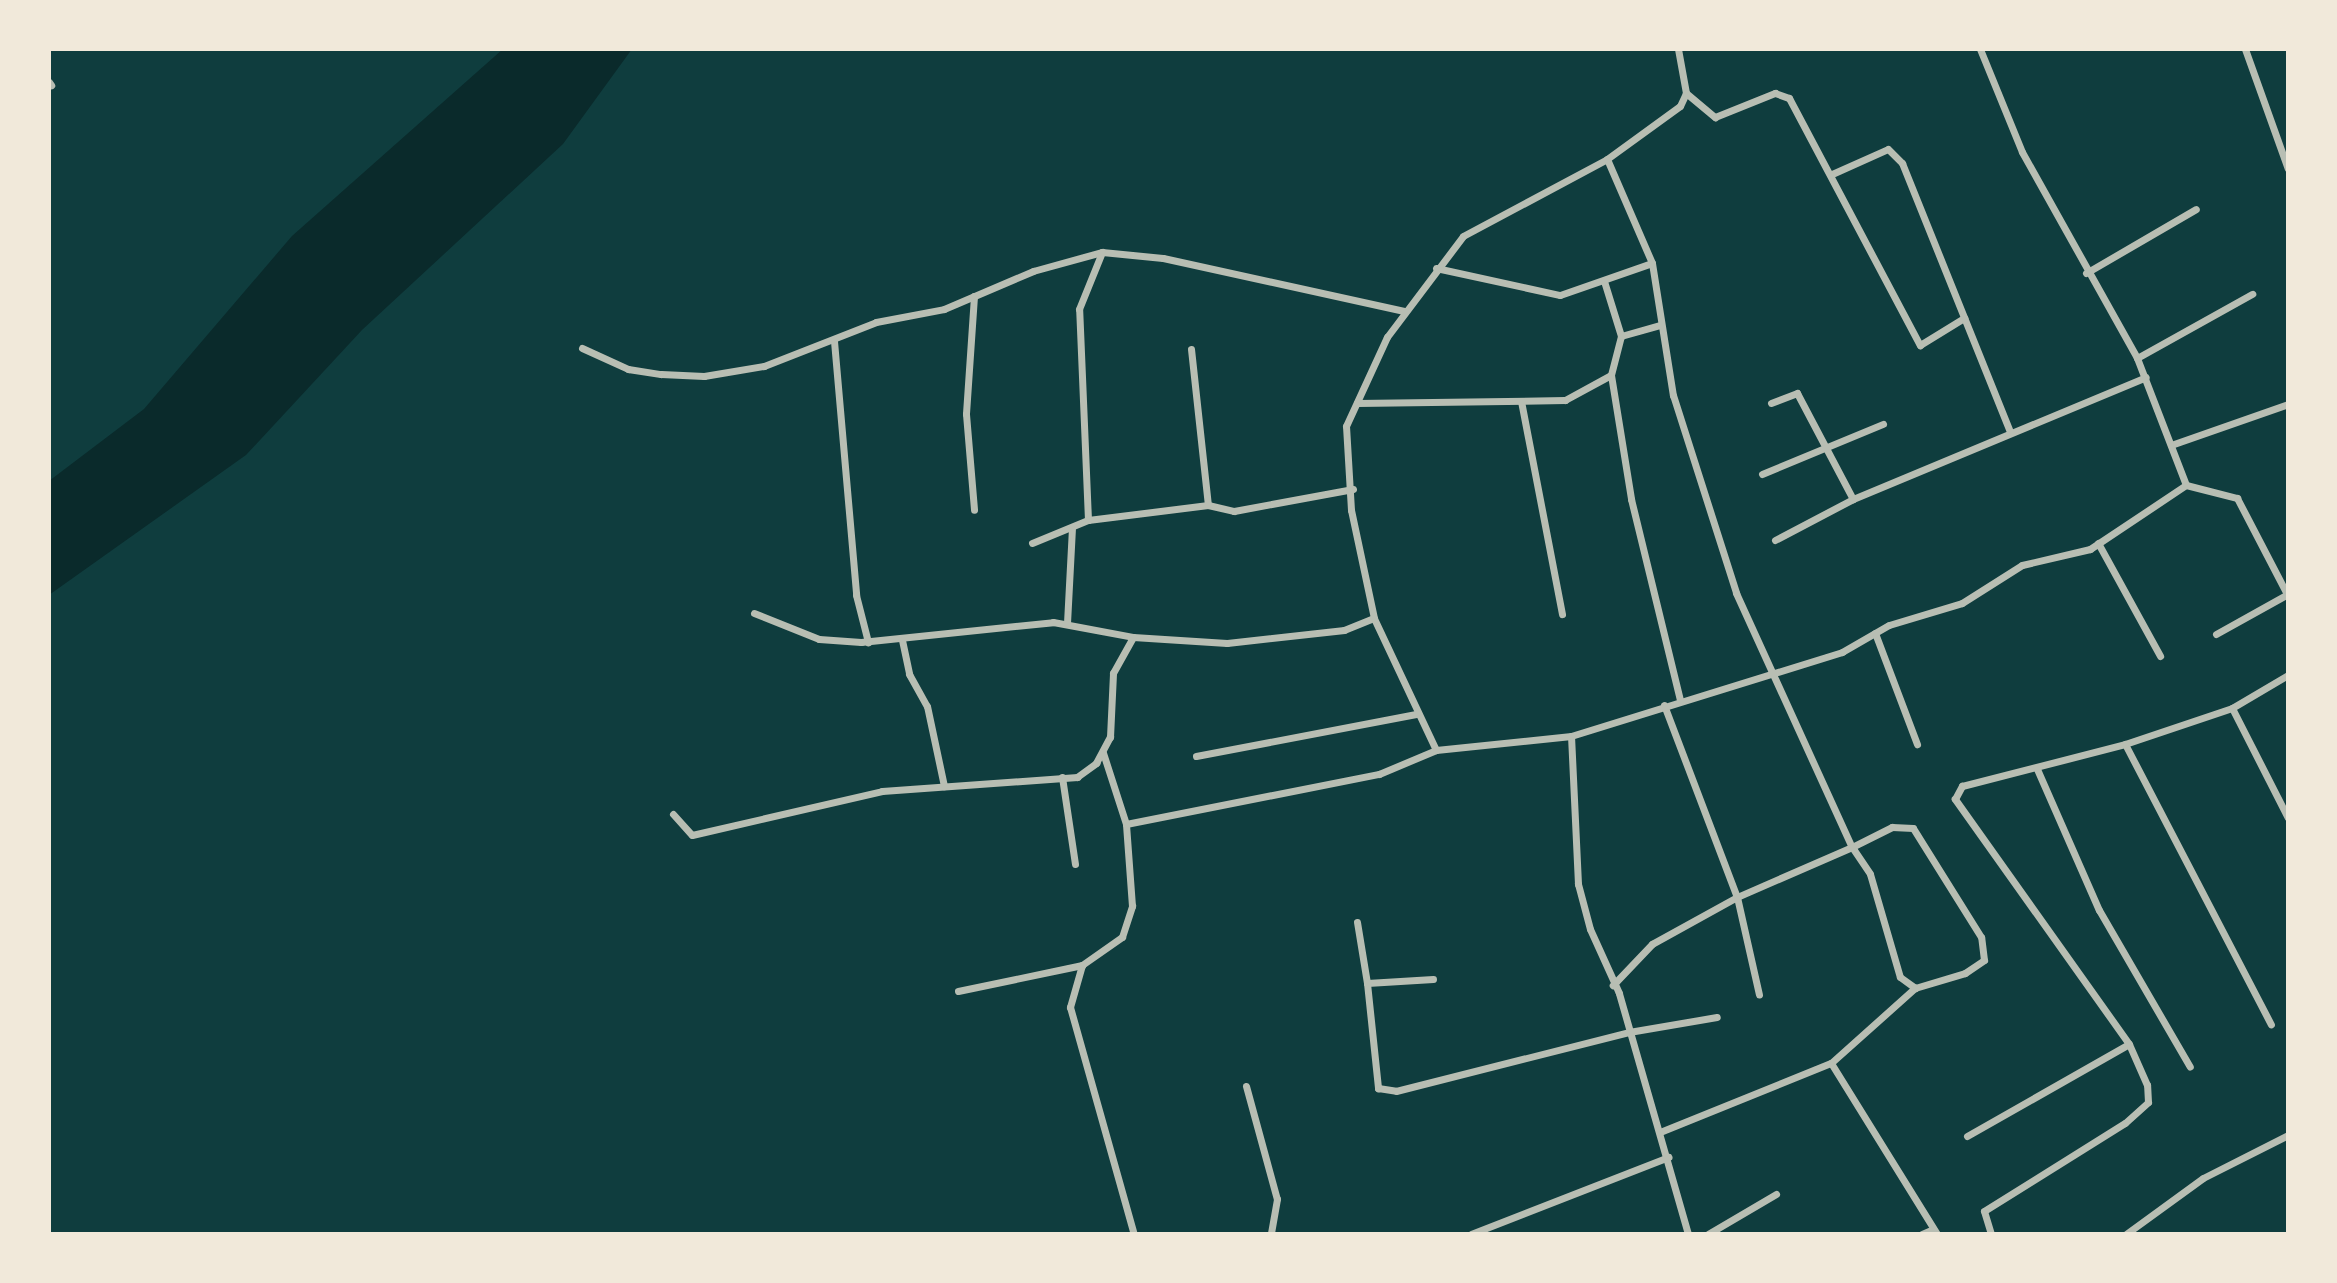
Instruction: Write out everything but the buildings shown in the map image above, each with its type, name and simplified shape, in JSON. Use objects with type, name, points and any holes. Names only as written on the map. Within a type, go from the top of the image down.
[{"type":"street","points":[[1436,750],[1416,714],[1374,618],[1351,510],[1353,489],[1346,426],[1405,311],[1463,236],[1608,159],[1680,106],[1686,93],[1678,49]]},
{"type":"street","points":[[1980,49],[2022,152],[2086,273],[2146,377],[2186,485]]},
{"type":"street","points":[[2245,49],[2288,169]]},
{"type":"street","points":[[1686,93],[1715,117],[1775,93],[1789,98],[1832,174],[1867,254],[1920,345],[1964,318]]},
{"type":"street","points":[[1832,174],[1888,149],[1902,163],[2010,432]]},
{"type":"street","points":[[1608,159],[1652,263],[1673,395],[1736,593],[1852,847],[1870,874],[1891,930],[1900,977],[1914,988]]},
{"type":"street","points":[[2086,273],[2196,209]]},
{"type":"street","points":[[582,348],[628,369],[704,376],[764,366],[1102,252],[1163,258],[1405,311]]},
{"type":"street","points":[[1088,520],[1079,309],[1102,252]]},
{"type":"street","points":[[1436,268],[1560,295],[1652,263]]},
{"type":"street","points":[[1604,281],[1621,336],[1611,375],[1630,499],[1680,699]]},
{"type":"street","points":[[2137,358],[2252,294]]},
{"type":"street","points":[[974,296],[966,414],[974,510]]},
{"type":"street","points":[[1621,336],[1660,325]]},
{"type":"street","points":[[834,341],[856,595],[869,642]]},
{"type":"street","points":[[1191,349],[1208,505]]},
{"type":"street","points":[[1357,402],[1565,400],[1611,375]]},
{"type":"street","points":[[1774,540],[1853,499],[2146,377]]},
{"type":"street","points":[[1770,402],[1797,393],[1853,499]]},
{"type":"street","points":[[1521,401],[1562,614]]},
{"type":"street","points":[[2171,445],[2288,404]]},
{"type":"street","points":[[1762,474],[1883,424]]},
{"type":"street","points":[[1126,824],[1379,774],[1436,750],[1571,736],[1680,699],[1842,652],[1875,633],[1962,603],[2022,565],[2098,544],[2186,485],[2237,498],[2287,595],[2216,634]]},
{"type":"street","points":[[1032,542],[1072,529],[1088,520],[1208,505],[1234,511],[1353,489]]},
{"type":"street","points":[[1067,623],[1072,529]]},
{"type":"street","points":[[2098,544],[2160,656]]},
{"type":"street","points":[[754,614],[819,639],[869,642],[1067,623],[1133,637],[1227,643],[1344,631],[1374,618]]},
{"type":"street","points":[[1875,633],[1917,744]]},
{"type":"street","points":[[958,991],[1082,965],[1122,937],[1132,906],[1126,824],[1103,753],[1113,711],[1112,673],[1133,637]]},
{"type":"street","points":[[902,640],[909,674],[927,706],[944,786]]},
{"type":"street","points":[[1990,1234],[1984,1211],[2061,1168],[2148,1102],[2129,1044],[1955,799],[1962,786],[2037,769],[2125,744],[2232,708],[2288,675]]},
{"type":"street","points":[[1664,705],[1737,897],[1759,995]]},
{"type":"street","points":[[2232,708],[2288,818]]},
{"type":"street","points":[[1196,756],[1416,714]]},
{"type":"street","points":[[1571,736],[1578,884],[1629,1032],[1668,1157],[1688,1234]]},
{"type":"street","points":[[2125,744],[2271,1024]]},
{"type":"street","points":[[673,814],[692,835],[797,806],[944,786],[1077,776],[1103,753]]},
{"type":"street","points":[[2037,769],[2094,899],[2190,1067]]},
{"type":"street","points":[[1062,777],[1075,864]]},
{"type":"street","points":[[1613,985],[1652,944],[1737,897],[1892,827],[1913,828],[1981,937],[1984,960],[1965,973],[1914,988],[1831,1063],[1660,1132]]},
{"type":"street","points":[[1357,922],[1367,984],[1378,1088],[1396,1091],[1629,1032],[1717,1017]]},
{"type":"street","points":[[1082,965],[1070,1007],[1134,1234]]},
{"type":"street","points":[[1367,984],[1433,979]]},
{"type":"street","points":[[1967,1136],[2129,1044]]},
{"type":"street","points":[[1831,1063],[1935,1231],[1922,1234]]},
{"type":"street","points":[[1246,1086],[1277,1199],[1272,1234]]},
{"type":"street","points":[[2126,1234],[2203,1178],[2288,1135]]},
{"type":"street","points":[[1471,1234],[1668,1157]]},
{"type":"street","points":[[1707,1234],[1776,1194]]},
{"type":"water","points":[[503,49],[632,49],[563,144],[362,330],[246,455],[49,595],[49,481],[144,409],[292,236]]}]
